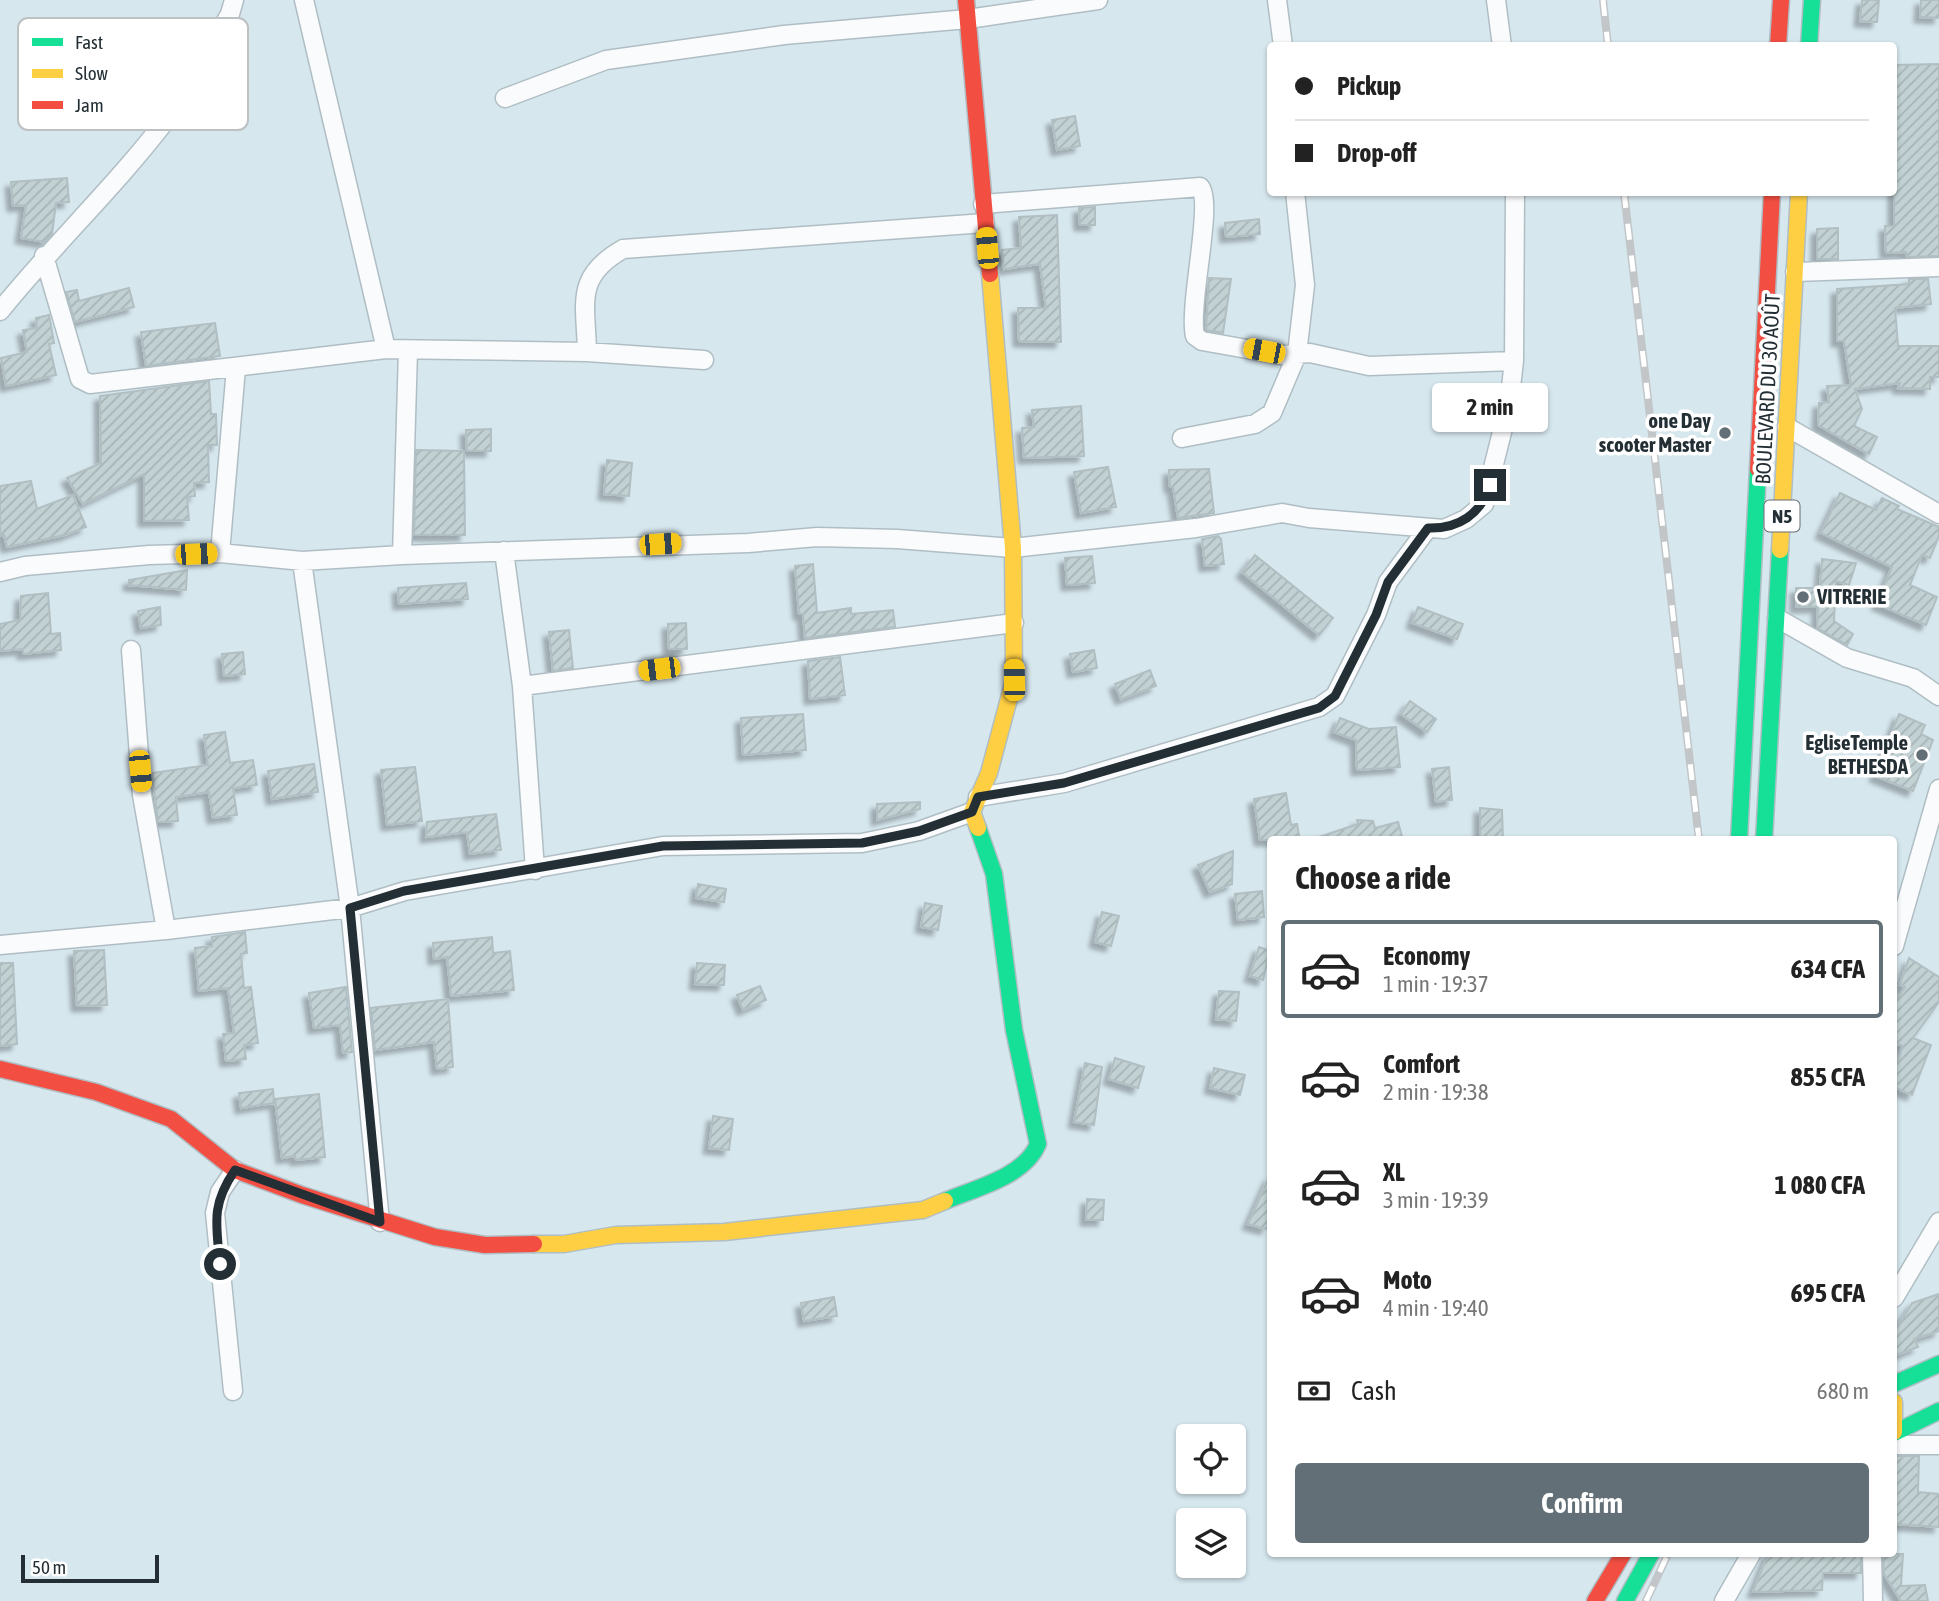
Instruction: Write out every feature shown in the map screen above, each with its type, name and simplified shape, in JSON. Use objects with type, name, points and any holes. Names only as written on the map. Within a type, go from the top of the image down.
[{"type":"main road","points":[[0,1069],[96,1092],[171,1119],[235,1170],[380,1222],[435,1237],[485,1245],[564,1244],[615,1235],[724,1232],[923,1210],[1011,1173],[1032,1156],[1038,1144],[1014,1030],[994,874],[975,804],[989,773],[1014,680],[1014,623],[1013,548],[966,0]]},
{"type":"main road","points":[[1778,42],[1781,0]]},
{"type":"main road","points":[[1809,42],[1812,0]]},
{"type":"main road","name":"BOULEVARD DU 30 AOÛT","points":[[1739,836],[1772,196]]},
{"type":"main road","name":"BOULEVARD DU 30 AOÛT","points":[[1764,836],[1799,196]]},
{"type":"main road","points":[[1897,1383],[1939,1364]]},
{"type":"main road","points":[[1897,1432],[1939,1411]]},
{"type":"main road","points":[[1595,1601],[1621,1557]]},
{"type":"main road","points":[[1625,1601],[1649,1557]]},
{"type":"street","points":[[227,18],[234,0]]},
{"type":"street","points":[[304,0],[386,349]]},
{"type":"street","points":[[505,98],[606,60],[784,35],[968,19],[1098,0]]},
{"type":"street","points":[[1277,0],[1282,42]]},
{"type":"street","points":[[1496,0],[1501,42]]},
{"type":"street","points":[[0,311],[44,256],[157,130]]},
{"type":"street","points":[[587,352],[586,285],[601,262],[623,249],[984,214],[1200,187],[1205,193],[1206,206],[1196,279],[1195,336],[1202,341],[1281,355],[1310,354],[1368,366],[1514,361]]},
{"type":"street","points":[[1182,438],[1255,424],[1272,413],[1297,354],[1305,285],[1295,196]]},
{"type":"street","points":[[0,572],[25,566],[149,555],[220,553],[302,561],[748,543],[817,537],[897,538],[1013,548],[1196,528],[1282,513],[1309,519],[1444,529],[1466,520],[1485,504],[1509,404],[1514,361],[1515,196]]},
{"type":"street","points":[[44,256],[80,379],[90,384],[386,349],[587,352],[704,360]]},
{"type":"street","points":[[1795,272],[1939,267]]},
{"type":"street","points":[[402,555],[408,350]]},
{"type":"street","points":[[220,553],[236,368]]},
{"type":"street","points":[[1787,428],[1939,514]]},
{"type":"street","points":[[0,944],[166,930],[350,908],[404,891],[663,846],[862,843],[919,831],[975,804],[1064,783],[1319,708],[1335,696],[1376,615],[1388,582],[1428,528]]},
{"type":"street","points":[[504,551],[522,686],[535,870]]},
{"type":"street","points":[[302,561],[350,908],[380,1222]]},
{"type":"street","points":[[1777,618],[1847,657],[1913,678],[1939,696]]},
{"type":"street","points":[[522,686],[1014,623]]},
{"type":"street","points":[[131,650],[142,795],[166,930]]},
{"type":"street","points":[[1897,936],[1939,789]]},
{"type":"street","points":[[233,1391],[215,1213],[220,1192],[235,1170]]},
{"type":"street","points":[[1897,1293],[1939,1222]]},
{"type":"street","points":[[1897,1444],[1939,1445]]},
{"type":"street","points":[[1724,1601],[1749,1557]]},
{"type":"street","points":[[1872,1557],[1873,1601]]},
{"type":"building","points":[[1862,0],[1879,0],[1877,22],[1860,21]]},
{"type":"building","points":[[1921,0],[1939,0],[1939,18],[1920,17]]},
{"type":"building","points":[[1939,64],[1939,256],[1907,257],[1906,252],[1886,253],[1885,226],[1894,226],[1894,196],[1897,196],[1897,65]]},
{"type":"building","points":[[1075,116],[1080,146],[1057,150],[1052,120]]},
{"type":"building","points":[[67,178],[69,202],[56,203],[52,234],[45,242],[21,238],[26,205],[13,206],[11,182]]},
{"type":"building","points":[[1095,207],[1095,225],[1080,225],[1079,208]]},
{"type":"building","points":[[1057,215],[1061,342],[1019,341],[1018,308],[1046,308],[1040,264],[1004,269],[1002,250],[1021,248],[1019,217]]},
{"type":"building","points":[[1259,219],[1260,234],[1226,237],[1225,223]]},
{"type":"building","points":[[1838,228],[1838,259],[1817,259],[1817,229]]},
{"type":"building","points":[[1209,278],[1231,279],[1223,333],[1206,330]]},
{"type":"building","points":[[1909,279],[1928,279],[1931,304],[1895,308],[1898,346],[1939,346],[1939,377],[1930,377],[1930,389],[1898,388],[1900,383],[1855,389],[1862,409],[1854,426],[1877,437],[1869,454],[1818,425],[1819,403],[1829,402],[1827,386],[1851,385],[1844,341],[1837,341],[1837,289],[1909,284]]},
{"type":"building","points":[[129,288],[134,307],[75,322],[66,292],[77,290],[79,301]]},
{"type":"building","points":[[49,315],[54,343],[49,344],[56,375],[6,386],[1,358],[27,352],[23,330],[37,328],[36,318]]},
{"type":"building","points":[[215,323],[220,356],[146,366],[141,332]]},
{"type":"building","points":[[209,381],[211,414],[216,414],[217,445],[208,445],[209,482],[194,483],[195,496],[187,497],[189,520],[144,521],[144,474],[83,504],[67,478],[101,463],[100,396]]},
{"type":"building","points":[[1081,406],[1084,456],[1024,458],[1022,428],[1034,427],[1032,410]]},
{"type":"building","points":[[491,429],[491,451],[467,451],[466,430]]},
{"type":"building","points":[[416,450],[464,451],[465,535],[414,535]]},
{"type":"building","points":[[607,460],[632,463],[629,496],[604,494]]},
{"type":"building","points":[[1108,467],[1116,507],[1081,513],[1074,472]]},
{"type":"building","points":[[1209,469],[1214,513],[1178,518],[1173,487],[1170,487],[1169,470]]},
{"type":"building","points":[[31,481],[37,509],[73,495],[86,527],[65,535],[7,547],[4,535],[0,536],[0,486]]},
{"type":"building","points":[[1840,493],[1876,510],[1882,498],[1899,506],[1897,509],[1939,527],[1939,536],[1930,558],[1922,555],[1910,585],[1937,597],[1926,625],[1877,604],[1892,567],[1821,533]]},
{"type":"building","points":[[1218,536],[1221,539],[1224,564],[1205,566],[1202,539]]},
{"type":"building","points":[[1255,555],[1333,618],[1319,635],[1242,572]]},
{"type":"building","points":[[1092,556],[1095,583],[1067,585],[1065,558]]},
{"type":"building","points":[[1822,559],[1856,563],[1849,585],[1836,581],[1834,621],[1853,634],[1847,645],[1817,628],[1818,607],[1796,607],[1796,588],[1820,588]]},
{"type":"building","points":[[813,564],[817,613],[851,608],[851,614],[893,610],[895,627],[805,638],[803,614],[799,614],[795,566]]},
{"type":"building","points":[[187,570],[186,590],[129,585],[129,580]]},
{"type":"building","points":[[466,583],[468,599],[399,604],[398,588]]},
{"type":"building","points":[[48,593],[51,634],[60,633],[61,650],[23,654],[23,649],[0,651],[0,624],[20,620],[21,596]]},
{"type":"building","points":[[160,607],[161,625],[141,628],[138,611]]},
{"type":"building","points":[[1418,607],[1463,624],[1457,639],[1412,623]]},
{"type":"building","points":[[686,623],[687,649],[669,649],[668,624]]},
{"type":"building","points":[[569,630],[573,668],[553,671],[549,632]]},
{"type":"building","points":[[1094,650],[1097,668],[1073,672],[1070,654]]},
{"type":"building","points":[[243,652],[245,674],[224,676],[222,654]]},
{"type":"building","points":[[840,657],[845,695],[810,699],[808,661]]},
{"type":"building","points":[[1150,670],[1156,686],[1121,699],[1115,684]]},
{"type":"building","points":[[1410,701],[1436,719],[1427,732],[1401,714]]},
{"type":"building","points":[[803,714],[806,750],[743,755],[741,718]]},
{"type":"building","points":[[1899,714],[1925,725],[1921,734],[1933,740],[1913,791],[1875,776]]},
{"type":"building","points":[[1340,718],[1369,729],[1396,727],[1400,767],[1357,770],[1356,740],[1334,732]]},
{"type":"building","points":[[225,732],[230,763],[253,760],[257,785],[233,788],[237,815],[213,818],[209,792],[176,797],[178,821],[158,822],[152,773],[208,765],[204,735]]},
{"type":"building","points":[[314,764],[318,792],[272,799],[268,771]]},
{"type":"building","points":[[415,767],[422,821],[387,825],[381,770]]},
{"type":"building","points":[[1449,767],[1452,800],[1436,802],[1432,769]]},
{"type":"building","points":[[1286,793],[1291,825],[1297,824],[1299,836],[1267,836],[1267,840],[1260,840],[1254,799]]},
{"type":"building","points":[[920,802],[920,809],[877,820],[877,804]]},
{"type":"building","points":[[1480,808],[1502,810],[1503,836],[1480,836]]},
{"type":"building","points":[[496,814],[501,850],[470,854],[467,832],[426,837],[427,822]]},
{"type":"building","points":[[1357,820],[1373,821],[1375,828],[1398,822],[1402,836],[1322,836],[1358,824]]},
{"type":"building","points":[[1233,851],[1232,884],[1210,892],[1198,865]]},
{"type":"building","points":[[698,884],[726,889],[724,902],[696,898]]},
{"type":"building","points":[[1262,891],[1264,917],[1238,920],[1235,894]]},
{"type":"building","points":[[925,903],[942,906],[938,930],[921,927]]},
{"type":"building","points":[[1102,912],[1119,916],[1111,946],[1095,942]]},
{"type":"building","points":[[245,932],[247,953],[241,954],[244,988],[251,987],[258,1043],[244,1045],[246,1059],[226,1061],[223,1034],[234,1033],[228,988],[199,991],[195,948],[212,946],[212,937]]},
{"type":"building","points":[[492,937],[493,953],[510,951],[514,990],[451,996],[447,957],[434,959],[433,943]]},
{"type":"building","points":[[1259,947],[1267,950],[1263,980],[1250,976]]},
{"type":"building","points":[[104,950],[107,1005],[77,1006],[74,951]]},
{"type":"building","points":[[1909,958],[1939,977],[1939,1002],[1913,1038],[1931,1045],[1912,1095],[1897,1088],[1897,1062],[1903,1046],[1897,1044],[1897,999],[1905,987],[1900,985]]},
{"type":"building","points":[[0,963],[13,963],[17,1044],[0,1046]]},
{"type":"building","points":[[697,963],[725,965],[724,985],[695,984]]},
{"type":"building","points":[[760,986],[766,1000],[743,1010],[737,995]]},
{"type":"building","points":[[346,987],[352,1052],[343,1053],[340,1025],[314,1028],[309,993]]},
{"type":"building","points":[[1219,991],[1239,992],[1236,1021],[1216,1019]]},
{"type":"building","points":[[448,999],[453,1067],[437,1069],[434,1042],[375,1050],[371,1008]]},
{"type":"building","points":[[1115,1058],[1144,1067],[1138,1088],[1109,1079]]},
{"type":"building","points":[[1085,1063],[1102,1067],[1094,1125],[1074,1122]]},
{"type":"building","points":[[1214,1068],[1245,1075],[1240,1095],[1210,1088]]},
{"type":"building","points":[[273,1089],[274,1103],[241,1108],[239,1093]]},
{"type":"building","points":[[319,1094],[325,1157],[296,1160],[295,1156],[282,1158],[275,1099]]},
{"type":"building","points":[[713,1116],[733,1119],[729,1150],[709,1148]]},
{"type":"building","points":[[1267,1182],[1266,1229],[1248,1224]]},
{"type":"building","points":[[1087,1199],[1104,1200],[1103,1220],[1086,1220]]},
{"type":"building","points":[[1939,1294],[1939,1331],[1914,1339],[1918,1347],[1897,1355],[1897,1328],[1912,1303]]},
{"type":"building","points":[[834,1297],[837,1316],[804,1321],[801,1303]]},
{"type":"building","points":[[1897,1456],[1919,1456],[1918,1492],[1939,1494],[1939,1527],[1897,1524]]},
{"type":"building","points":[[1903,1554],[1901,1586],[1925,1585],[1928,1601],[1901,1601],[1884,1574],[1883,1557]]},
{"type":"building","points":[[1767,1557],[1861,1557],[1861,1573],[1823,1573],[1822,1590],[1753,1592]]},
{"type":"railway","points":[[1603,0],[1608,42]]},
{"type":"railway","points":[[1624,196],[1699,836]]},
{"type":"railway","points":[[1646,1601],[1667,1557]]},
{"type":"traffic: fast","points":[[1809,42],[1812,0]]},
{"type":"traffic: fast","points":[[1739,836],[1758,469]]},
{"type":"traffic: fast","points":[[1764,836],[1780,550]]},
{"type":"traffic: fast","points":[[945,1201],[1011,1173],[1022,1165],[1038,1144],[1014,1030],[994,874],[978,828]]},
{"type":"traffic: fast","points":[[1897,1383],[1939,1364]]},
{"type":"traffic: fast","points":[[1897,1432],[1939,1411]]},
{"type":"traffic: fast","points":[[1625,1601],[1649,1557]]},
{"type":"traffic: slow","points":[[1780,550],[1799,196]]},
{"type":"traffic: slow","points":[[978,828],[972,812],[989,773],[1014,680],[1013,548],[990,274]]},
{"type":"traffic: slow","points":[[534,1244],[564,1244],[616,1235],[724,1232],[923,1210],[945,1201]]},
{"type":"traffic: jam","points":[[966,0],[990,274]]},
{"type":"traffic: jam","points":[[1778,42],[1781,0]]},
{"type":"traffic: jam","points":[[1758,469],[1772,196]]},
{"type":"traffic: jam","points":[[0,1069],[96,1092],[171,1119],[235,1170],[302,1195],[435,1237],[485,1245],[534,1244]]},
{"type":"traffic: jam","points":[[1595,1601],[1621,1557]]},
{"type":"place","name":"one Day scooter Master","points":[[1725,433]]},
{"type":"place","name":"VITRERIE","points":[[1803,597]]},
{"type":"place","name":"EgliseTemple BETHESDA","points":[[1922,755]]},
{"type":"route","points":[[220,1264],[215,1213],[220,1192],[235,1170],[380,1222],[350,908],[404,891],[459,884],[663,846],[862,843],[919,831],[972,812],[978,797],[993,797],[1064,783],[1171,749],[1263,726],[1319,708],[1335,696],[1376,615],[1388,582],[1428,528],[1444,529],[1466,520],[1485,504],[1490,485]]}]
